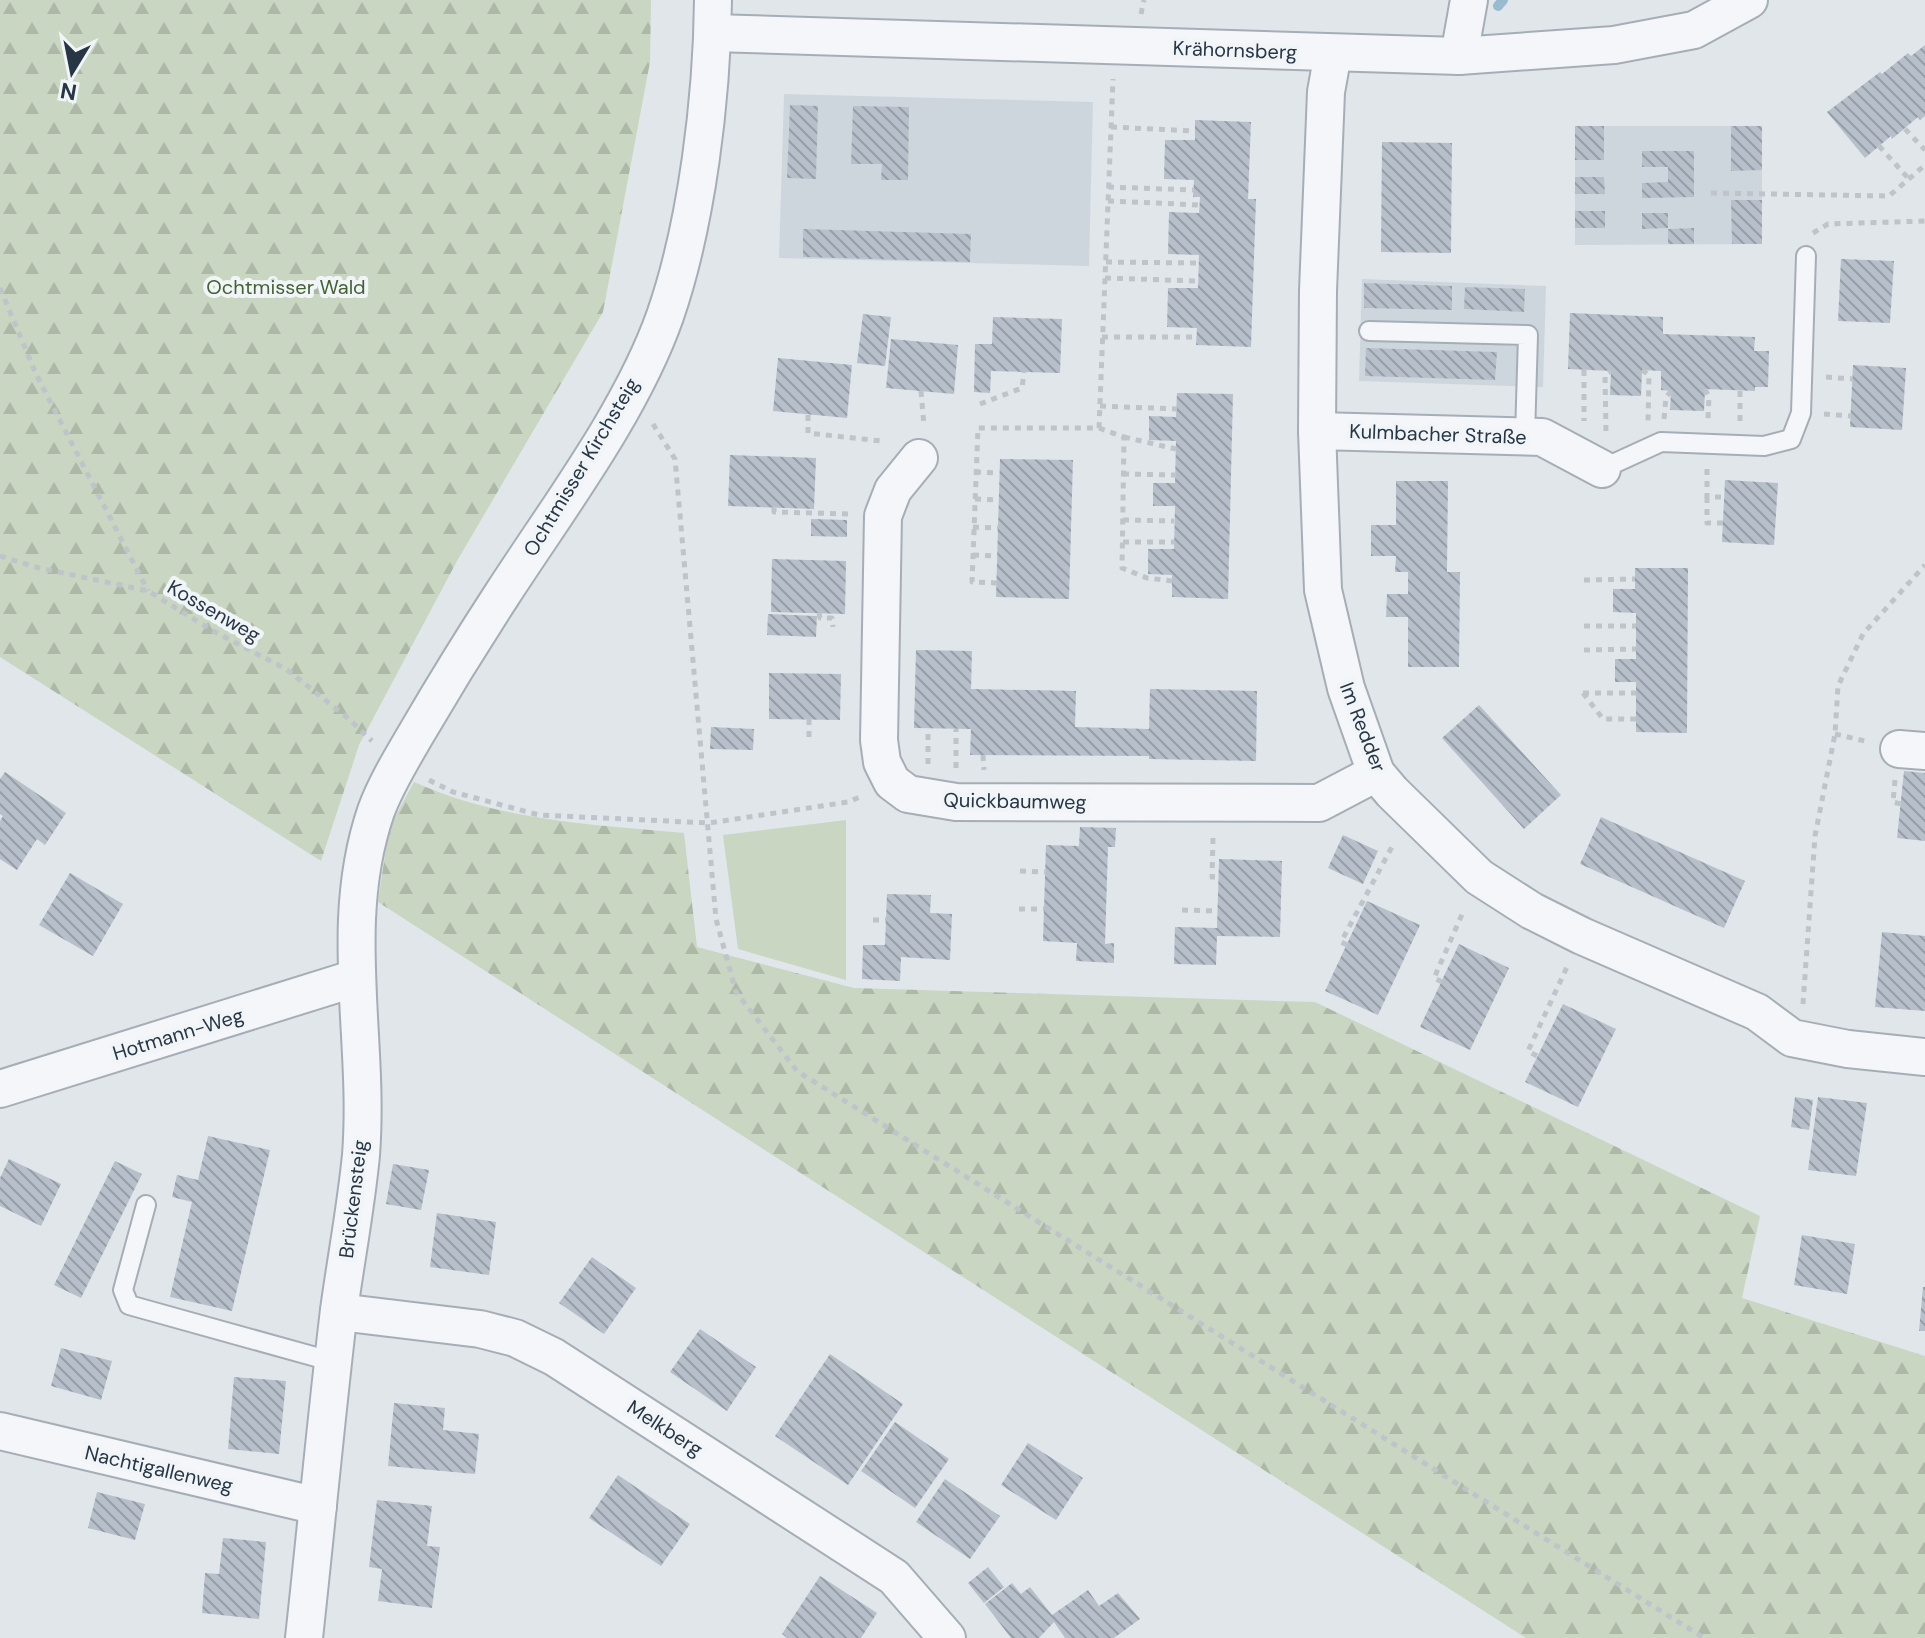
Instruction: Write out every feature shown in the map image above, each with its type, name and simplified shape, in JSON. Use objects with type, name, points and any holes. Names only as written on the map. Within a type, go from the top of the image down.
[{"type":"street","points":[[1459,56],[1469,0]]},
{"type":"street","name":"Krähornsberg","points":[[713,17],[1114,46],[1459,56],[1614,45],[1694,30],[1749,0]]},
{"type":"street","name":"Ochtmisser Kirchsteig","points":[[398,765],[466,650],[596,449],[631,390],[664,318],[685,242],[703,139],[713,17]]},
{"type":"street","name":"Im Redder","points":[[1333,53],[1326,92],[1318,291],[1317,431],[1323,590],[1346,688],[1376,773],[1411,812],[1479,877],[1532,911],[1757,1012],[1792,1038],[1848,1049],[1925,1057]]},
{"type":"street","name":"Kulmbacher Straße","points":[[1317,431],[1542,437],[1598,465]]},
{"type":"street","points":[[892,782],[882,762],[879,740],[883,516],[893,490],[919,458]]},
{"type":"street","name":"Brückensteig","points":[[304,1638],[339,1312],[361,1154],[363,1067],[355,918],[361,867],[377,808],[398,765]]},
{"type":"street","name":"Quickbaumweg","points":[[892,782],[908,794],[956,802],[1319,803],[1376,773]]},
{"type":"street","name":"Hotmann-Weg","points":[[0,1089],[356,978]]},
{"type":"street","name":"Melkberg","points":[[339,1312],[480,1329],[515,1338],[554,1357],[894,1577],[947,1638]]},
{"type":"street","name":"Nachtigallenweg","points":[[0,1431],[318,1506]]},
{"type":"lane","points":[[1598,465],[1661,442],[1764,446],[1791,439],[1801,413],[1806,256]]},
{"type":"lane","points":[[1369,331],[1528,335],[1525,436]]},
{"type":"lane","points":[[146,1205],[123,1290],[129,1305],[334,1362]]},
{"type":"path","points":[[1099,428],[1114,46]]},
{"type":"path","points":[[1111,127],[1195,131]]},
{"type":"path","points":[[1905,129],[1925,150]]},
{"type":"path","points":[[1879,146],[1909,179]]},
{"type":"path","points":[[1711,193],[1889,196],[1925,165]]},
{"type":"path","points":[[1108,187],[1194,190]]},
{"type":"path","points":[[1108,201],[1200,205]]},
{"type":"path","points":[[1806,256],[1806,243],[1814,231],[1828,224],[1925,221]]},
{"type":"path","points":[[1106,262],[1198,263]]},
{"type":"path","points":[[1105,278],[1198,281]]},
{"type":"path","points":[[0,288],[36,374],[148,591]]},
{"type":"path","points":[[1102,337],[1197,337]]},
{"type":"path","points":[[1584,370],[1598,465]]},
{"type":"path","points":[[1642,370],[1649,375],[1647,447]]},
{"type":"path","points":[[1598,465],[1605,375],[1611,371]]},
{"type":"path","points":[[980,404],[1022,388],[1024,372]]},
{"type":"path","points":[[631,390],[675,459],[716,919],[736,992],[797,1071],[1704,1638]]},
{"type":"path","points":[[1100,406],[1177,409]]},
{"type":"path","points":[[808,415],[808,433],[881,441]]},
{"type":"path","points":[[997,583],[972,582],[978,428],[1099,428],[1176,449]]},
{"type":"path","points":[[1124,437],[1122,568],[1147,578],[1172,581]]},
{"type":"path","points":[[1707,445],[1707,523],[1723,523]]},
{"type":"path","points":[[975,472],[999,473]]},
{"type":"path","points":[[1123,474],[1175,475]]},
{"type":"path","points":[[1707,497],[1724,497]]},
{"type":"path","points":[[975,499],[999,500]]},
{"type":"path","points":[[774,508],[774,512],[883,516]]},
{"type":"path","points":[[1123,520],[1174,521]]},
{"type":"path","points":[[973,527],[998,528]]},
{"type":"path","points":[[1123,541],[1174,542]]},
{"type":"path","points":[[973,555],[997,556]]},
{"type":"path","name":"Kossenweg","points":[[0,556],[35,567],[148,591],[215,632],[286,669],[349,719]]},
{"type":"path","points":[[1792,1038],[1804,1000],[1815,836],[1835,734],[1838,686],[1863,634],[1925,565]]},
{"type":"path","points":[[1584,580],[1635,579]]},
{"type":"path","points":[[819,613],[820,618],[832,618],[833,627]]},
{"type":"path","points":[[1584,626],[1636,626]]},
{"type":"path","points":[[1584,650],[1636,649]]},
{"type":"path","points":[[1636,693],[1583,693],[1603,719],[1636,719]]},
{"type":"path","points":[[809,719],[809,741]]},
{"type":"path","points":[[398,765],[453,792],[539,815],[709,823],[848,802],[892,782]]},
{"type":"path","points":[[1214,803],[1212,877],[1218,877]]},
{"type":"path","points":[[1347,945],[1341,942],[1411,812]]},
{"type":"path","points":[[1020,871],[1045,872]]},
{"type":"path","points":[[1442,982],[1434,978],[1479,877]]},
{"type":"path","points":[[1019,909],[1044,909]]},
{"type":"path","points":[[1182,910],[1217,911]]},
{"type":"path","points":[[873,920],[886,920]]},
{"type":"path","points":[[1537,1056],[1528,1051],[1582,936]]},
{"type":"path","points":[[1540,1024],[1550,1030]]},
{"type":"shaded area","points":[[784,94],[1093,102],[1089,266],[779,258]]},
{"type":"shaded area","points":[[1575,126],[1762,126],[1762,244],[1575,245]]},
{"type":"shaded area","points":[[1362,279],[1546,286],[1543,387],[1359,381]]},
{"type":"green space","name":"Ochtmisser Wald","points":[[0,0],[651,0],[650,62],[603,312],[457,561],[359,745],[321,861],[0,657]]},
{"type":"green space","points":[[414,782],[447,795],[513,813],[684,833],[697,947],[854,988],[1315,1002],[1760,1216],[1742,1298],[1925,1356],[1925,1638],[1526,1638],[378,902],[389,828]]},
{"type":"green space","points":[[846,820],[846,980],[738,949],[723,835]]},
{"type":"building","points":[[1925,45],[1925,116],[1920,120],[1918,117],[1865,158],[1827,112],[1880,72],[1882,74],[1908,53],[1911,56]]},
{"type":"building","points":[[790,105],[818,106],[816,179],[787,178]]},
{"type":"building","points":[[853,106],[909,107],[908,180],[881,180],[882,164],[851,164]]},
{"type":"building","points":[[1195,120],[1251,122],[1248,199],[1256,199],[1251,347],[1196,345],[1197,328],[1167,327],[1168,288],[1198,288],[1199,255],[1168,254],[1169,212],[1199,213],[1200,197],[1193,197],[1194,180],[1164,179],[1165,140],[1195,140]]},
{"type":"building","points":[[1575,126],[1604,126],[1604,160],[1575,160]]},
{"type":"building","points":[[1731,126],[1762,126],[1762,170],[1731,171]]},
{"type":"building","points":[[1382,142],[1452,143],[1451,253],[1381,252]]},
{"type":"building","points":[[1642,151],[1694,151],[1694,197],[1642,198],[1642,183],[1668,182],[1668,167],[1642,167]]},
{"type":"building","points":[[1575,177],[1604,177],[1605,194],[1575,194]]},
{"type":"building","points":[[1731,200],[1762,200],[1762,244],[1732,244]]},
{"type":"building","points":[[1575,211],[1605,211],[1605,228],[1575,228]]},
{"type":"building","points":[[1642,213],[1668,213],[1668,228],[1642,229]]},
{"type":"building","points":[[1694,228],[1694,244],[1668,244],[1668,229]]},
{"type":"building","points":[[803,229],[971,234],[970,262],[803,257]]},
{"type":"building","points":[[1841,259],[1894,261],[1890,323],[1838,321]]},
{"type":"building","points":[[1364,283],[1452,286],[1452,310],[1364,308]]},
{"type":"building","points":[[1465,287],[1525,289],[1524,312],[1464,309]]},
{"type":"building","points":[[1570,313],[1663,317],[1663,334],[1755,337],[1754,351],[1769,351],[1768,387],[1755,387],[1755,391],[1705,389],[1704,411],[1670,410],[1671,391],[1661,390],[1661,371],[1642,370],[1641,396],[1610,395],[1611,371],[1568,369]]},
{"type":"building","points":[[863,314],[891,317],[885,366],[857,363]]},
{"type":"building","points":[[993,317],[1062,319],[1060,373],[991,371],[990,393],[974,392],[975,344],[992,344]]},
{"type":"building","points":[[891,339],[958,345],[954,394],[886,388]]},
{"type":"building","points":[[1366,348],[1497,352],[1495,380],[1365,376]]},
{"type":"building","points":[[778,358],[852,365],[847,418],[773,411]]},
{"type":"building","points":[[1853,365],[1906,368],[1902,430],[1850,427]]},
{"type":"building","points":[[1177,393],[1233,394],[1228,599],[1172,597],[1172,575],[1148,574],[1148,549],[1174,549],[1175,506],[1153,506],[1153,483],[1175,483],[1176,441],[1149,440],[1149,416],[1176,417]]},
{"type":"building","points":[[730,455],[816,458],[814,509],[728,506]]},
{"type":"building","points":[[1000,459],[1073,460],[1069,599],[996,597]]},
{"type":"building","points":[[1725,480],[1778,483],[1774,545],[1722,542]]},
{"type":"building","points":[[1396,481],[1448,481],[1447,572],[1460,572],[1459,667],[1408,667],[1408,617],[1386,617],[1387,594],[1408,594],[1408,572],[1395,572],[1396,556],[1371,556],[1371,525],[1396,525]]},
{"type":"building","points":[[811,519],[847,520],[847,537],[811,536]]},
{"type":"building","points":[[772,559],[846,561],[845,614],[771,612]]},
{"type":"building","points":[[1635,568],[1688,568],[1687,733],[1636,732],[1636,682],[1615,682],[1615,659],[1636,659],[1636,613],[1613,612],[1613,589],[1635,589]]},
{"type":"building","points":[[768,614],[817,616],[816,637],[767,635]]},
{"type":"building","points":[[916,650],[972,651],[971,689],[1076,691],[1075,727],[1149,729],[1150,689],[1257,691],[1256,761],[1149,759],[1149,756],[970,755],[971,729],[914,728]]},
{"type":"building","points":[[769,673],[841,674],[840,720],[769,719]]},
{"type":"building","points":[[1479,705],[1561,795],[1524,829],[1442,738]]},
{"type":"building","points":[[711,727],[754,729],[753,750],[710,749]]},
{"type":"building","points":[[1904,771],[1925,773],[1925,841],[1897,838]]},
{"type":"building","points":[[5,772],[66,813],[45,845],[37,839],[17,870],[0,859],[0,821],[3,816],[0,814],[0,779]]},
{"type":"building","points":[[1601,817],[1745,881],[1724,928],[1580,864]]},
{"type":"building","points":[[1080,827],[1116,828],[1115,847],[1108,847],[1105,944],[1114,943],[1114,963],[1076,961],[1077,943],[1043,941],[1046,845],[1079,846]]},
{"type":"building","points":[[1343,835],[1378,851],[1363,884],[1328,868]]},
{"type":"building","points":[[1219,859],[1282,861],[1280,937],[1217,936],[1216,965],[1174,964],[1175,927],[1217,928]]},
{"type":"building","points":[[70,873],[123,904],[93,956],[39,925]]},
{"type":"building","points":[[887,894],[931,895],[930,913],[952,914],[950,960],[901,957],[900,981],[862,979],[863,945],[885,945]]},
{"type":"building","points":[[1367,901],[1420,925],[1378,1015],[1325,991]]},
{"type":"building","points":[[1882,932],[1925,936],[1925,1011],[1875,1007]]},
{"type":"building","points":[[1459,944],[1509,968],[1470,1050],[1420,1027]]},
{"type":"building","points":[[1563,1004],[1616,1029],[1578,1107],[1525,1082]]},
{"type":"building","points":[[1795,1097],[1813,1100],[1809,1130],[1791,1127]]},
{"type":"building","points":[[1818,1097],[1867,1103],[1856,1176],[1808,1170]]},
{"type":"building","points":[[208,1136],[270,1150],[232,1311],[170,1297],[192,1202],[172,1197],[177,1175],[198,1180]]},
{"type":"building","points":[[9,1159],[61,1184],[41,1226],[0,1206],[0,1178]]},
{"type":"building","points":[[115,1161],[142,1174],[81,1298],[54,1285]]},
{"type":"building","points":[[393,1164],[429,1170],[421,1210],[386,1204]]},
{"type":"building","points":[[437,1213],[496,1222],[489,1275],[430,1267]]},
{"type":"building","points":[[1802,1235],[1855,1244],[1847,1294],[1794,1285]]},
{"type":"building","points":[[592,1257],[636,1288],[604,1334],[559,1303]]},
{"type":"building","points":[[1923,1287],[1925,1331],[1919,1331]]},
{"type":"building","points":[[700,1329],[756,1367],[727,1411],[670,1372]]},
{"type":"building","points":[[61,1348],[112,1361],[101,1400],[51,1386]]},
{"type":"building","points":[[830,1354],[903,1404],[848,1485],[775,1436]]},
{"type":"building","points":[[234,1377],[286,1381],[279,1454],[228,1449]]},
{"type":"building","points":[[394,1403],[445,1408],[443,1430],[479,1434],[475,1474],[388,1466]]},
{"type":"building","points":[[895,1422],[949,1459],[915,1508],[861,1471]]},
{"type":"building","points":[[1028,1443],[1083,1478],[1056,1520],[1001,1485]]},
{"type":"building","points":[[618,1475],[690,1524],[661,1566],[589,1518]]},
{"type":"building","points":[[945,1479],[1000,1516],[970,1559],[916,1522]]},
{"type":"building","points":[[97,1492],[145,1504],[135,1540],[88,1528]]},
{"type":"building","points":[[377,1500],[432,1506],[427,1546],[440,1547],[432,1608],[378,1601],[382,1569],[369,1567]]},
{"type":"building","points":[[223,1538],[266,1542],[259,1619],[202,1613],[205,1573],[219,1574]]},
{"type":"building","points":[[988,1567],[1004,1587],[984,1603],[968,1583]]},
{"type":"building","points":[[820,1576],[877,1613],[861,1638],[787,1638],[782,1634]]},
{"type":"building","points":[[1012,1583],[1021,1594],[1030,1587],[1052,1615],[1088,1590],[1099,1606],[1118,1593],[1140,1619],[1114,1638],[1065,1638],[1054,1622],[1039,1638],[1011,1638],[985,1604]]},
{"type":"waterway","points":[[1498,6],[1503,0]]}]
